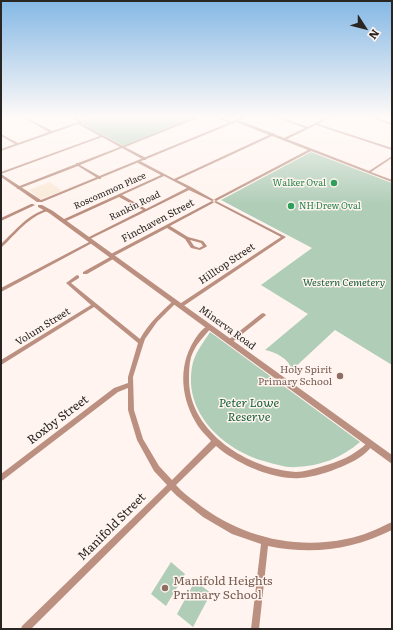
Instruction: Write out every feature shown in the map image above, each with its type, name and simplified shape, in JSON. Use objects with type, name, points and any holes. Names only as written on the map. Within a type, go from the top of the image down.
[{"type":"street","points":[[1,174],[74,146]]},
{"type":"street","points":[[1,220],[176,146]]},
{"type":"street","points":[[175,180],[247,146]]},
{"type":"street","points":[[302,146],[392,181]]},
{"type":"street","points":[[381,146],[392,150]]},
{"type":"street","points":[[18,188],[122,147],[145,159]]},
{"type":"street","name":"Finchaven Street","points":[[85,273],[167,226],[310,150]]},
{"type":"street","points":[[369,172],[392,157]]},
{"type":"street","points":[[139,162],[214,201]]},
{"type":"street","points":[[77,164],[100,178]]},
{"type":"street","name":"Minerva Road","points":[[1,174],[39,204],[392,460]]},
{"type":"street","name":"Roscommon Place","points":[[63,221],[164,175]]},
{"type":"street","name":"Rankin Road","points":[[1,290],[145,210],[190,188]]},
{"type":"street","points":[[119,195],[145,210]]},
{"type":"street","name":"Hilltop Street","points":[[214,201],[284,237],[178,304],[154,323],[141,343],[134,359],[130,385],[132,416],[144,451],[158,472],[171,486],[191,503],[215,521],[238,532],[265,542],[295,546],[335,545],[376,535],[392,526]]},
{"type":"street","points":[[1,246],[39,212],[49,211]]},
{"type":"street","points":[[167,226],[187,238]]},
{"type":"street","points":[[77,277],[68,283],[141,343]]},
{"type":"street","name":"Volum Street","points":[[1,363],[94,305]]},
{"type":"street","points":[[229,342],[263,315]]},
{"type":"street","points":[[209,327],[202,334],[191,353],[187,364],[186,384],[190,407],[205,431],[216,441],[241,459],[255,466],[280,473],[297,475],[316,472],[352,459],[370,444]]},
{"type":"street","name":"Roxby Street","points":[[1,478],[116,390],[130,385]]},
{"type":"street","name":"Manifold Street","points":[[25,629],[216,441]]},
{"type":"street","points":[[255,629],[265,542]]},
{"type":"shaded area","points":[[50,182],[62,191],[40,199],[29,190]]},
{"type":"green space","name":"Western Cemetery","points":[[311,152],[392,183],[392,365],[335,330],[292,370],[285,359],[273,352],[265,350],[308,314],[261,285],[312,248],[221,200]]},
{"type":"green space","name":"Peter Lowe Reserve","points":[[210,332],[360,442],[346,453],[322,463],[292,467],[260,460],[246,454],[219,437],[208,426],[200,413],[194,399],[191,383],[193,362]]},
{"type":"green space","points":[[171,562],[185,574],[166,606],[151,594]]},
{"type":"green space","points":[[195,581],[211,593],[193,627],[177,614]]},
{"type":"place","name":"Walker Oval","points":[[334,183]]},
{"type":"place","name":"NH Drew Oval","points":[[291,206]]},
{"type":"place","name":"Holy Spirit Primary School","points":[[340,376]]},
{"type":"place","name":"Manifold Heights Primary School","points":[[165,588]]}]
